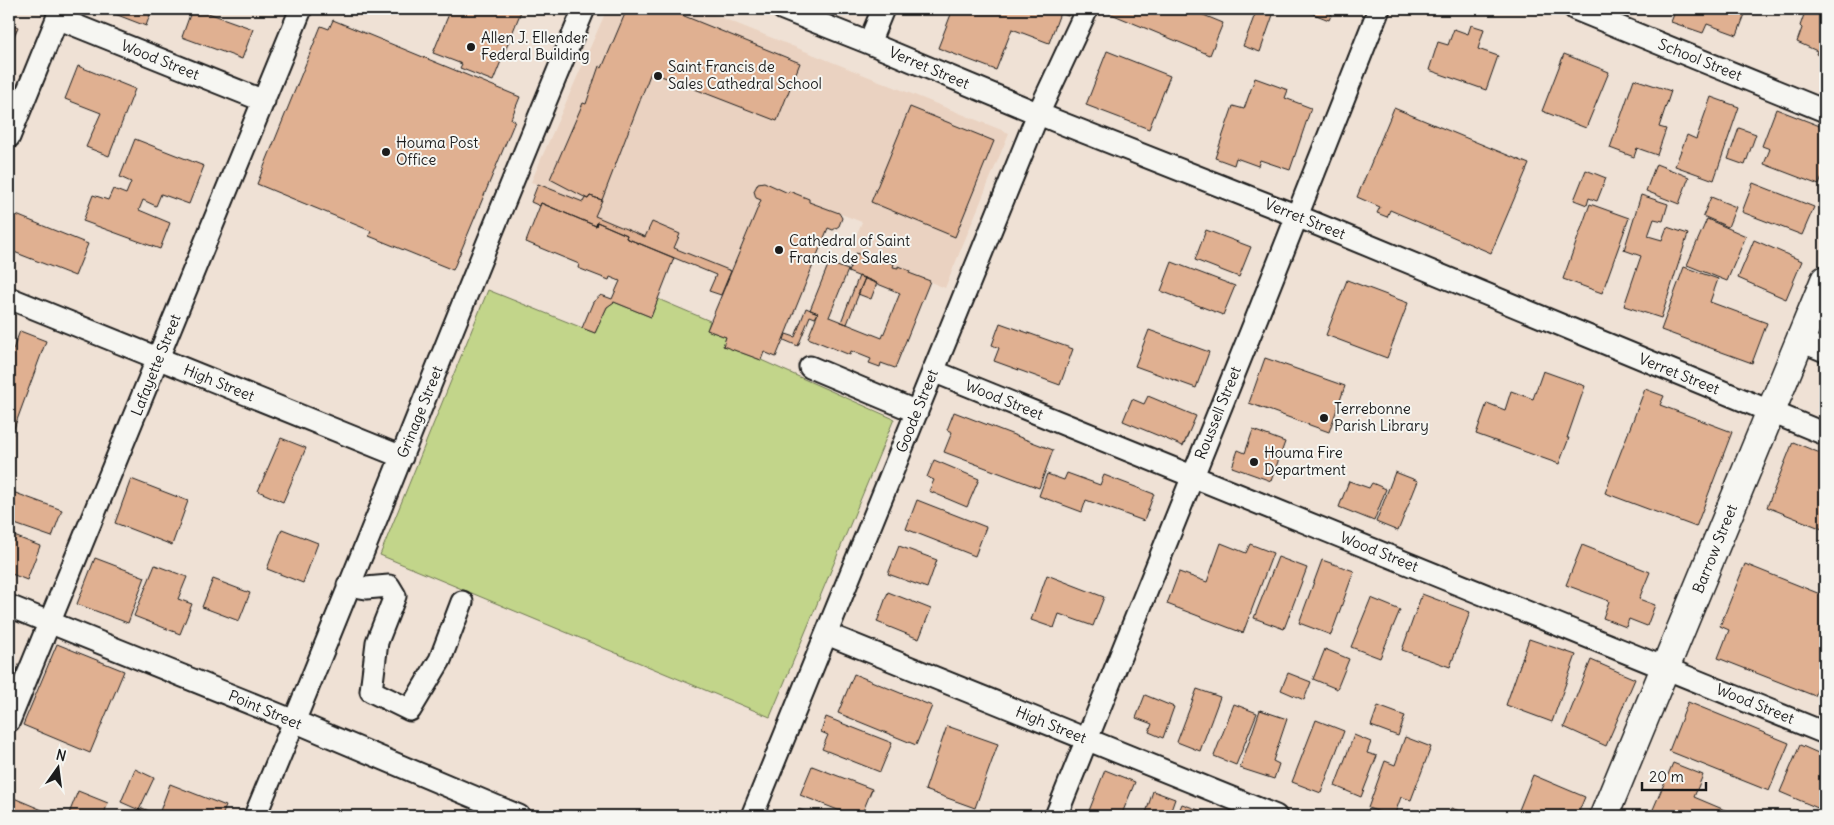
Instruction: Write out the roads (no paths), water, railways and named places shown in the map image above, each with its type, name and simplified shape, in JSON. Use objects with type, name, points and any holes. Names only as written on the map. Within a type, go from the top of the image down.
[{"type":"main road","name":"Barrow Street","points":[[1604,816],[1801,341],[1822,295]]},
{"type":"street","name":"Lafayette Street","points":[[9,721],[301,9]]},
{"type":"street","name":"Grinage Street","points":[[255,816],[402,457],[521,158],[584,9]]},
{"type":"street","name":"Verret Street","points":[[783,9],[1038,114],[1297,216],[1825,434]]},
{"type":"street","points":[[869,43],[883,9]]},
{"type":"street","name":"Goode Street","points":[[752,816],[1038,114],[1087,9]]},
{"type":"street","name":"Roussell Street","points":[[1056,816],[1378,9]]},
{"type":"street","name":"School Street","points":[[1575,9],[1825,111]]},
{"type":"street","name":"Wood Street","points":[[59,13],[264,101]]},
{"type":"street","points":[[9,137],[59,13]]},
{"type":"street","name":"High Street","points":[[9,298],[402,457]]},
{"type":"street","points":[[1801,341],[1825,351]]},
{"type":"street","points":[[810,367],[917,412]]},
{"type":"street","name":"Wood Street","points":[[934,371],[1192,476],[1503,611],[1666,668],[1825,732]]},
{"type":"street","points":[[348,585],[366,588],[389,586],[395,596],[377,642],[371,691],[410,710],[440,660],[462,602]]},
{"type":"street","name":"Point Street","points":[[9,606],[294,721],[519,816]]},
{"type":"street","name":"High Street","points":[[826,634],[1276,816]]},
{"type":"place","name":"Allen J. Ellender Federal Building","points":[[471,47]]},
{"type":"place","name":"Saint Francis de Sales Cathedral School","points":[[658,76]]},
{"type":"place","name":"Houma Post Office","points":[[386,152]]},
{"type":"place","name":"Cathedral of Saint Francis de Sales","points":[[779,250]]},
{"type":"place","name":"Terrebonne Parish Library","points":[[1324,418]]},
{"type":"place","name":"Houma Fire Department","points":[[1254,462]]}]
